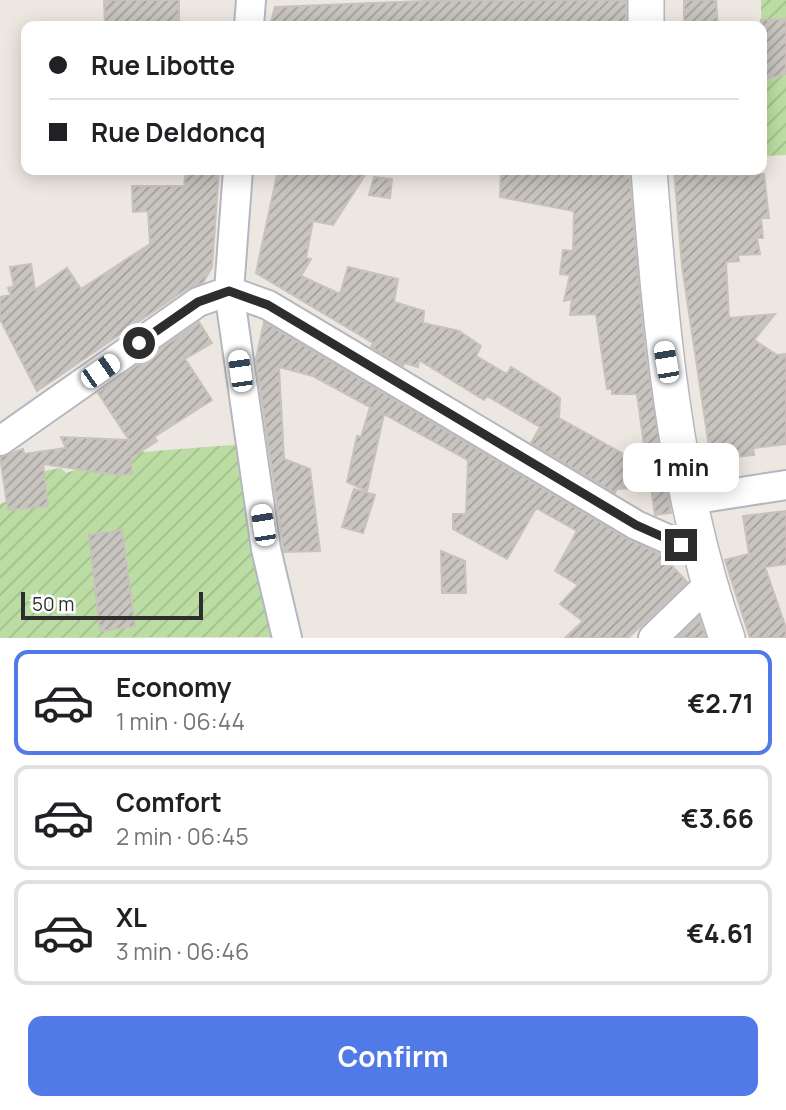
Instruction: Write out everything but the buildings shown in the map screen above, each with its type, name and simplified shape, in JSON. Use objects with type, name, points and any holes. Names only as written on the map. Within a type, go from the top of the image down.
[{"type":"street","points":[[249,21],[251,0]]},
{"type":"street","points":[[646,0],[646,21]]},
{"type":"street","points":[[238,175],[229,291],[267,550],[287,638]]},
{"type":"street","points":[[649,175],[662,334],[698,546],[708,585],[727,638]]},
{"type":"street","points":[[0,440],[198,302],[229,291],[268,305],[636,525],[681,545],[698,546]]},
{"type":"street","points":[[690,500],[786,485]]},
{"type":"street","points":[[653,638],[708,585]]},
{"type":"green space","points":[[761,0],[786,0],[786,155],[767,156],[767,21],[761,21]]},
{"type":"green space","points":[[244,444],[277,637],[0,638],[0,504],[31,492],[27,474],[61,468],[66,473],[130,453]]},
{"type":"route","points":[[139,343],[198,302],[229,291],[268,305],[636,525],[681,545]]}]
